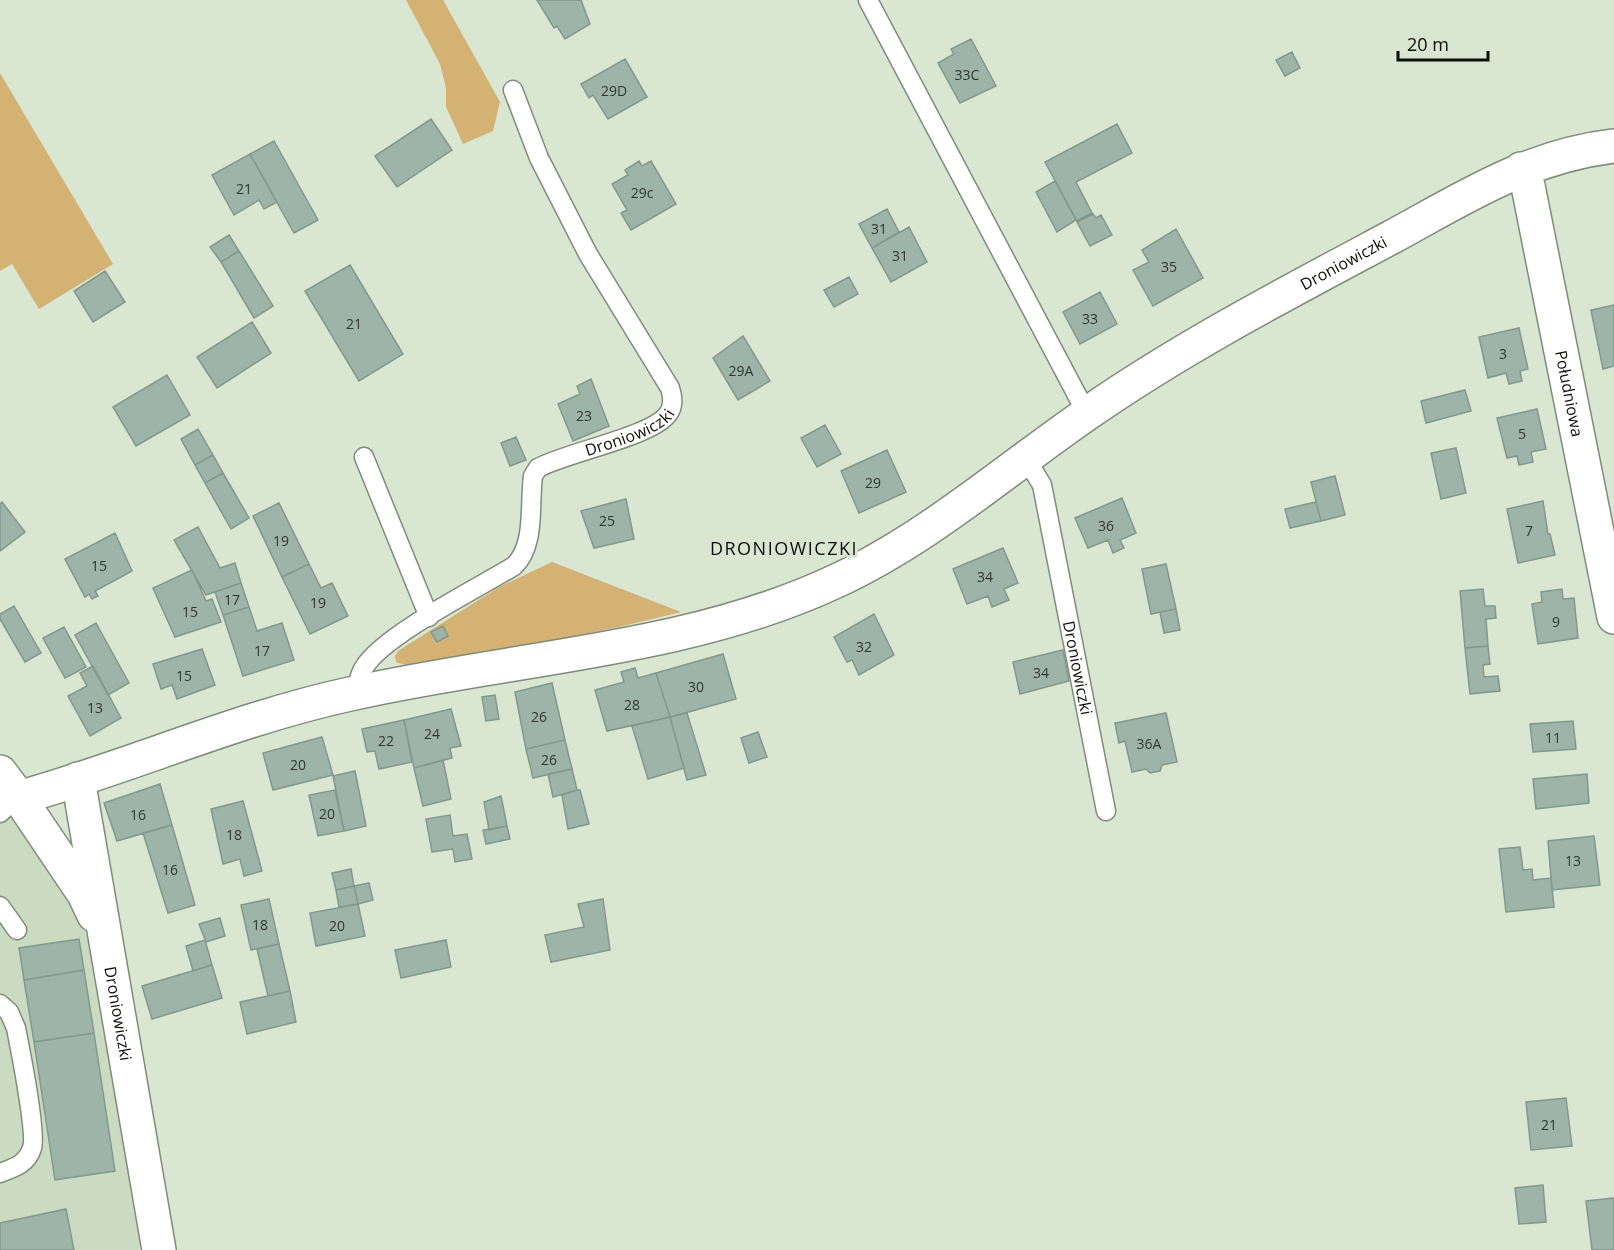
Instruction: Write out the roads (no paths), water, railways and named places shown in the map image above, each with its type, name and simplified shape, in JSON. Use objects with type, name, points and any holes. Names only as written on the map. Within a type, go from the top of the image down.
[{"type":"street","name":"Droniowiczki","points":[[6,794],[78,779],[308,704],[357,692],[648,639],[735,618],[787,602],[856,572],[887,554],[1087,414],[1171,359],[1262,307],[1521,169],[1575,152],[1614,146]]},
{"type":"street","name":"Południowa","points":[[1521,169],[1528,186],[1614,617]]},
{"type":"street","name":"Droniowiczki","points":[[78,779],[159,1250]]},
{"type":"street","points":[[6,794],[84,894],[108,947]]},
{"type":"lane","points":[[868,0],[1087,414]]},
{"type":"lane","name":"Droniowiczki","points":[[357,692],[358,679],[365,666],[382,646],[514,566],[522,558],[527,547],[533,476],[538,468],[658,422],[667,416],[673,398],[670,388],[582,244],[539,158],[513,90]]},
{"type":"lane","points":[[364,457],[429,617]]},
{"type":"lane","name":"Droniowiczki","points":[[1025,458],[1041,485],[1106,811]]},
{"type":"lane","points":[[0,906],[17,930]]},
{"type":"lane","points":[[0,1004],[9,1012],[16,1028],[34,1138],[27,1159],[17,1167],[0,1173]]},
{"type":"district","name":"DRONIOWICZKI","points":[[784,548]]}]
